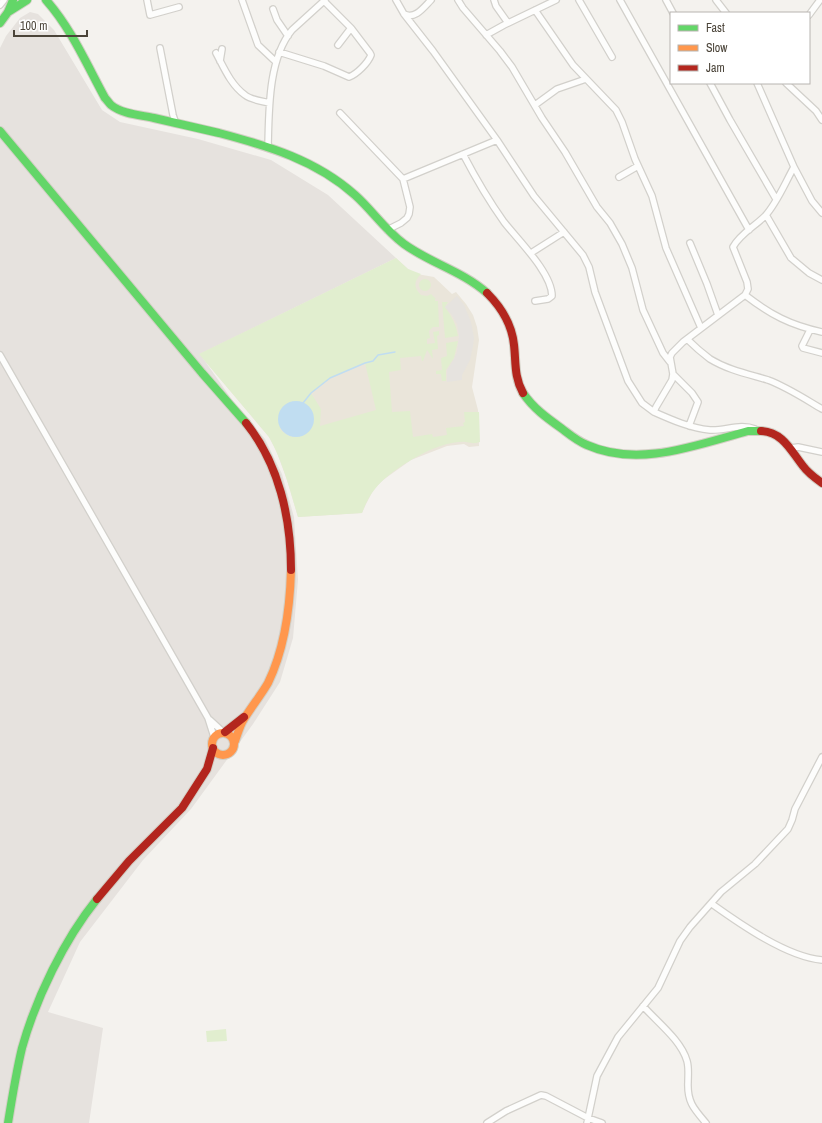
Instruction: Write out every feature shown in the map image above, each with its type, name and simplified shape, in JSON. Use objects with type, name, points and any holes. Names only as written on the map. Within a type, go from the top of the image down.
[{"type":"main road","points":[[0,23],[8,12],[13,0]]},
{"type":"main road","points":[[8,12],[27,0]]},
{"type":"main road","points":[[46,0],[66,27],[102,92],[111,105],[126,112],[229,136],[283,151],[308,162],[352,192],[387,230],[406,246],[482,289],[495,302],[504,315],[510,329],[514,343],[517,380],[525,396],[534,408],[585,444],[599,450],[614,453],[644,455],[693,447],[739,433],[757,430],[775,433],[780,436],[791,448],[808,474],[822,483]]},
{"type":"main road","points":[[0,131],[118,270],[206,378],[253,432],[264,450],[276,475],[282,494],[291,556],[290,603],[284,638],[271,677],[245,717],[231,752],[224,755],[208,769],[182,808],[128,863],[95,901],[61,952],[26,1036],[19,1062],[8,1123]]},
{"type":"main road","points":[[208,769],[213,748],[212,741],[214,738],[245,717]]},
{"type":"main road","points":[[224,732],[231,735],[235,741]]},
{"type":"main road","points":[[213,748],[217,753],[224,755]]},
{"type":"street","points":[[0,5],[4,0]]},
{"type":"street","points":[[147,0],[150,17],[179,7]]},
{"type":"street","points":[[242,0],[258,45],[276,62]]},
{"type":"street","points":[[396,0],[404,14],[433,51],[497,140],[534,196],[583,255],[589,267],[595,292],[628,381],[642,403],[654,412],[690,426],[714,430],[741,426],[750,427],[757,430]]},
{"type":"street","points":[[404,14],[410,16],[415,15],[431,0]]},
{"type":"street","points":[[458,0],[512,67],[597,207],[610,223],[622,244],[632,268],[643,310],[663,353],[672,364]]},
{"type":"street","points":[[494,0],[496,6],[508,23]]},
{"type":"street","points":[[540,0],[542,7]]},
{"type":"street","points":[[486,35],[556,0]]},
{"type":"street","points":[[579,0],[612,57]]},
{"type":"street","points":[[620,0],[749,230]]},
{"type":"street","points":[[666,0],[673,12]]},
{"type":"street","points":[[716,0],[724,12]]},
{"type":"street","points":[[810,14],[820,0]]},
{"type":"street","points":[[268,147],[269,103],[279,52],[288,36],[324,1],[351,28],[371,55],[353,75],[349,76],[324,66],[279,52]]},
{"type":"street","points":[[273,9],[277,20],[288,36]]},
{"type":"street","points":[[535,10],[573,66],[616,110],[638,166],[652,196],[666,248],[701,328]]},
{"type":"street","points":[[338,45],[351,28]]},
{"type":"street","points":[[160,48],[176,124]]},
{"type":"street","points":[[220,61],[222,49]]},
{"type":"street","points":[[216,53],[228,76],[237,88],[246,96],[269,103]]},
{"type":"street","points":[[535,105],[557,89],[586,79]]},
{"type":"street","points":[[711,84],[776,199]]},
{"type":"street","points":[[757,84],[794,167],[812,202],[822,213]]},
{"type":"street","points":[[787,84],[816,111],[822,120]]},
{"type":"street","points":[[340,113],[403,179],[410,207],[409,214],[401,223],[387,230]]},
{"type":"street","points":[[403,179],[497,140]]},
{"type":"street","points":[[463,154],[498,213],[530,253],[546,278],[552,296],[535,301]]},
{"type":"street","points":[[619,177],[638,166]]},
{"type":"street","points":[[654,412],[672,380],[673,374],[670,357],[672,354],[687,339],[745,295],[748,289],[747,282],[733,247],[737,240],[766,215],[794,167]]},
{"type":"street","points":[[766,215],[791,258],[809,273],[822,280]]},
{"type":"street","points":[[530,253],[564,232]]},
{"type":"street","points":[[690,243],[718,315]]},
{"type":"street","points":[[745,295],[764,309],[794,325],[822,332]]},
{"type":"street","points":[[810,330],[802,346],[803,348],[822,353]]},
{"type":"street","points":[[687,339],[718,364],[768,380],[822,409]]},
{"type":"street","points":[[0,355],[208,718],[214,738]]},
{"type":"street","points":[[673,374],[692,393],[698,402],[690,426]]},
{"type":"street","points":[[791,448],[798,447],[822,452]]},
{"type":"street","points":[[208,718],[224,732]]},
{"type":"street","points":[[588,1121],[598,1076],[618,1037],[658,988],[680,941],[690,927],[712,904],[721,892],[755,864],[788,829],[795,809],[822,757]]},
{"type":"street","points":[[712,904],[744,927],[779,945],[802,956],[822,960]]},
{"type":"street","points":[[643,1006],[676,1040],[683,1052],[687,1060],[688,1067],[690,1102],[706,1123]]},
{"type":"street","points":[[487,1123],[506,1111],[541,1095],[546,1096],[588,1121],[602,1123]]},
{"type":"shaded area","points":[[30,12],[38,14],[54,30],[102,110],[120,122],[198,139],[271,160],[328,195],[396,258],[200,354],[235,404],[265,439],[282,474],[294,517],[298,580],[293,638],[280,682],[253,724],[191,809],[143,860],[80,942],[48,1012],[103,1028],[89,1123],[0,1123],[0,48],[6,36],[20,18]]},
{"type":"shaded area","points":[[396,258],[408,269],[417,274],[434,277],[452,294],[456,292],[473,315],[479,340],[472,387],[478,410],[479,446],[469,447],[464,444],[447,446],[411,460],[383,480],[374,489],[362,513],[298,517],[287,480],[276,450],[269,437],[199,354]]},
{"type":"shaded area","points":[[457,296],[464,305],[471,322],[474,338],[470,360],[462,375],[462,380],[447,382],[447,370],[457,352],[459,336],[457,324],[445,307]]},
{"type":"green space","points":[[396,258],[408,269],[421,274],[415,285],[421,295],[427,296],[431,294],[436,299],[435,301],[438,301],[439,327],[433,327],[429,331],[430,338],[427,339],[427,344],[435,343],[433,332],[439,331],[439,335],[437,336],[438,349],[432,350],[433,359],[427,350],[423,361],[421,356],[400,358],[401,370],[389,372],[392,412],[410,411],[413,437],[432,434],[433,437],[447,435],[446,428],[464,426],[464,412],[479,412],[480,442],[447,444],[429,451],[398,468],[375,489],[367,501],[362,513],[298,517],[282,466],[269,437],[199,354]],"holes":[[[365,363],[376,410],[320,426],[321,409],[311,393],[330,378]],[[302,403],[311,410],[307,433],[296,437],[289,436],[280,429]]]},
{"type":"green space","points":[[423,279],[427,279],[431,285],[427,291],[423,291],[419,287],[419,283]]},
{"type":"green space","points":[[442,302],[448,302],[445,307],[450,314],[458,336],[445,338]]},
{"type":"green space","points":[[458,341],[454,358],[446,370],[446,381],[442,381],[441,374],[436,374],[436,371],[442,370],[441,358],[447,356],[446,343]]},
{"type":"green space","points":[[226,1029],[227,1041],[207,1042],[206,1031]]},
{"type":"water","points":[[296,401],[309,406],[314,419],[309,432],[296,437],[283,432],[278,419],[283,406]]},
{"type":"waterway","points":[[303,403],[311,393],[330,378],[373,361],[378,355],[395,352]]},
{"type":"traffic: fast","points":[[0,23],[8,12],[13,0]]},
{"type":"traffic: fast","points":[[8,12],[27,0]]},
{"type":"traffic: fast","points":[[46,0],[71,35],[105,98],[115,108],[131,114],[219,133],[255,143],[308,163],[324,172],[355,195],[391,233],[404,244],[424,257],[457,273],[487,293]]},
{"type":"traffic: fast","points":[[0,131],[202,373],[246,423]]},
{"type":"traffic: fast","points":[[523,393],[540,412],[580,442],[607,452],[627,454],[668,452],[688,448],[748,431],[761,431]]},
{"type":"traffic: fast","points":[[8,1123],[22,1048],[35,1009],[62,951],[97,899]]},
{"type":"traffic: slow","points":[[235,741],[240,726],[268,683],[279,656],[288,614],[291,570]]},
{"type":"traffic: slow","points":[[219,733],[227,733],[234,740],[234,744],[234,748],[227,755],[219,755],[212,748],[212,740],[219,733]]},
{"type":"traffic: jam","points":[[487,293],[501,310],[511,330],[518,381],[523,393]]},
{"type":"traffic: jam","points":[[246,423],[267,456],[281,492],[289,531],[291,570]]},
{"type":"traffic: jam","points":[[761,431],[769,432],[786,443],[807,471],[822,483]]},
{"type":"traffic: jam","points":[[225,732],[244,717]]},
{"type":"traffic: jam","points":[[97,899],[129,861],[182,808],[207,769],[213,748]]}]
